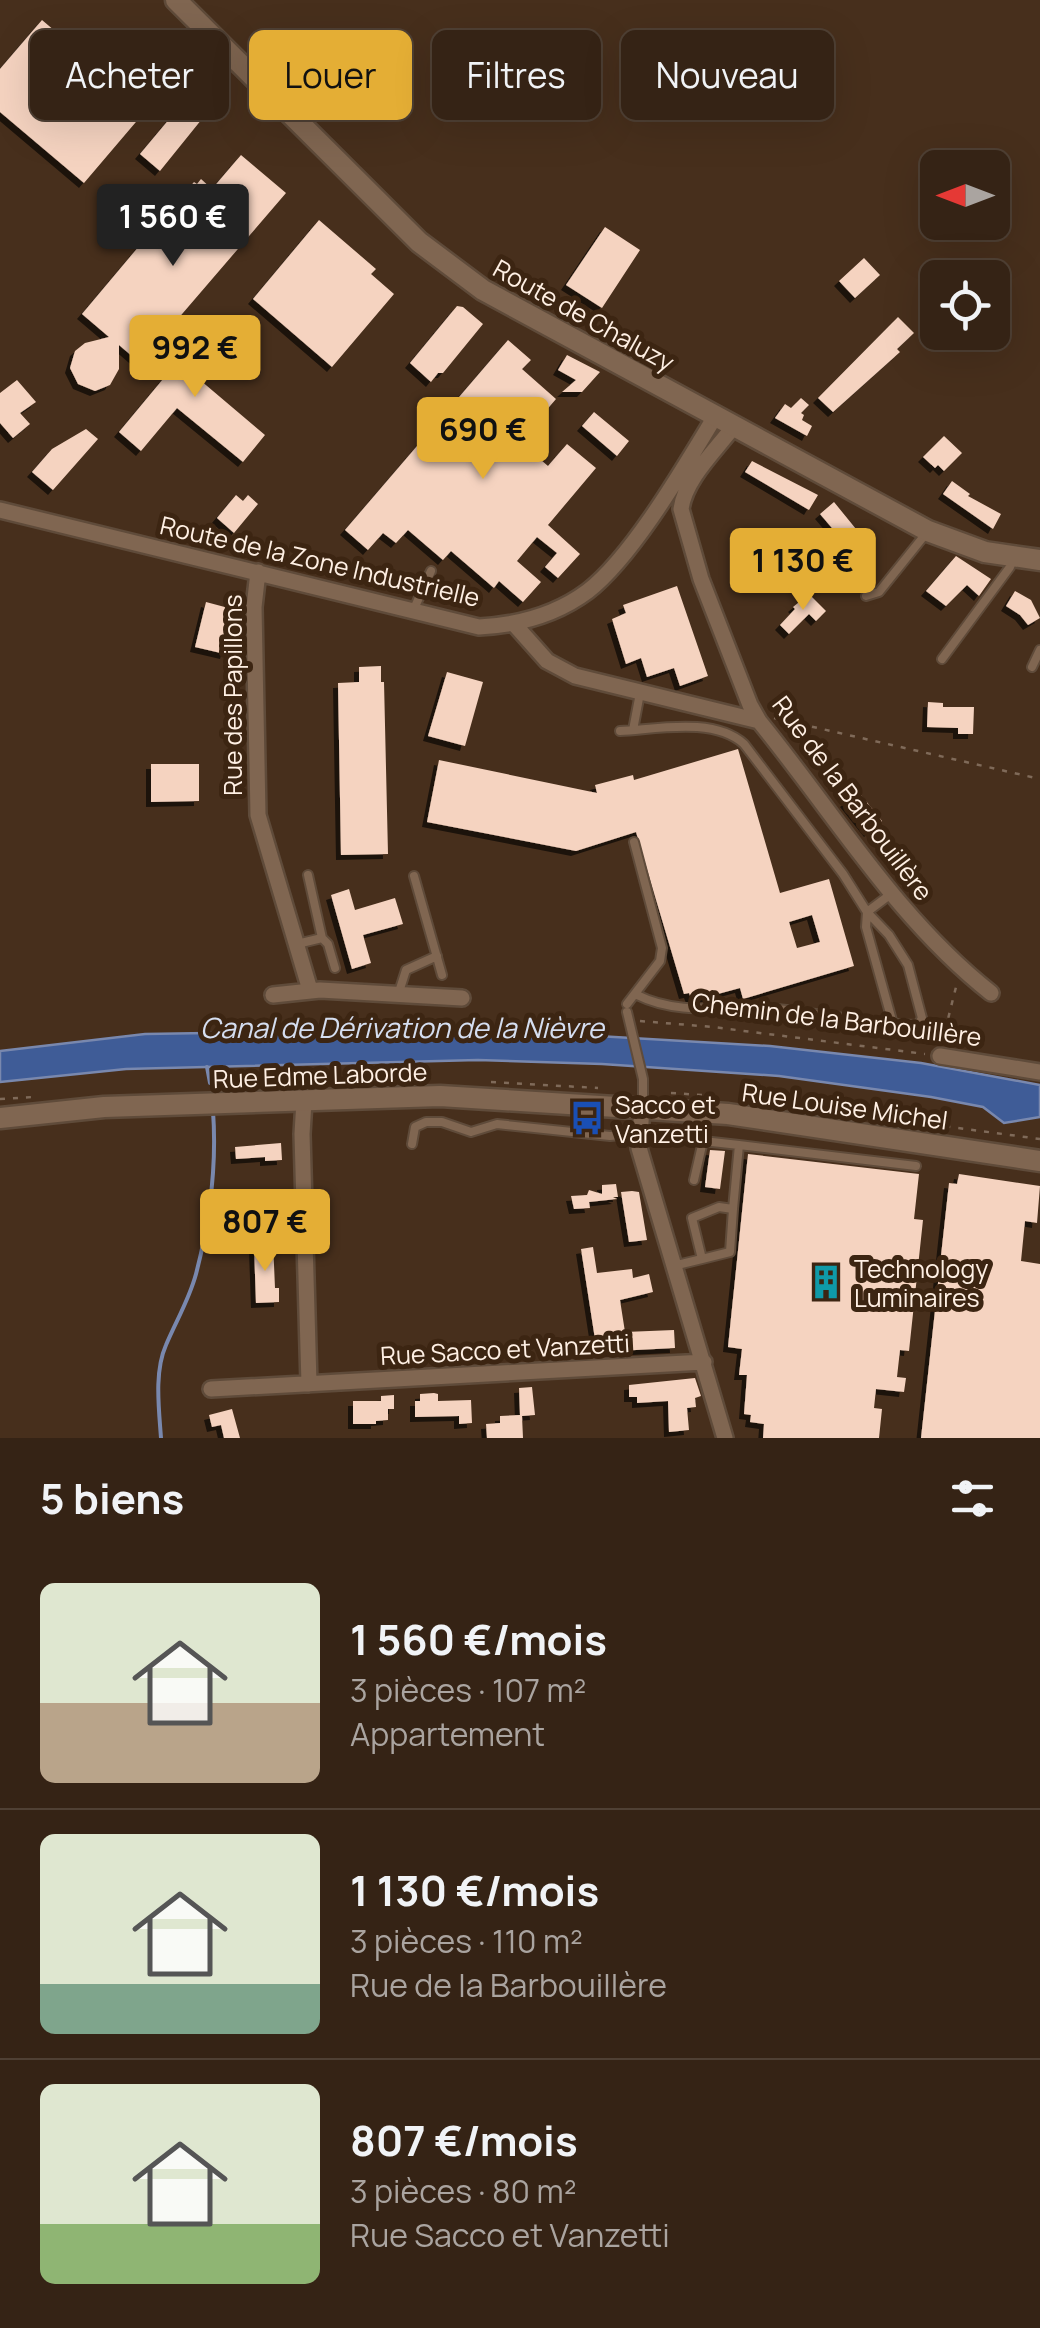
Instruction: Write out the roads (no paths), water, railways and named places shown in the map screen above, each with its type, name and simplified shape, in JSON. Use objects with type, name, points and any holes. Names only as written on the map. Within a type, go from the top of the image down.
[{"type":"street","name":"Route de Chaluzy","points":[[176,0],[419,242],[483,290],[928,531],[986,552],[1040,558]]},
{"type":"street","name":"Route de la Zone Industrielle","points":[[0,510],[479,627],[515,625],[551,612],[588,591],[622,556],[725,421]]},
{"type":"street","name":"Rue de la Barbouillère","points":[[725,421],[682,501],[682,520],[701,578],[758,717],[892,894],[962,970],[991,993]]},
{"type":"street","name":"Rue des Papillons","points":[[258,572],[254,608],[256,803],[310,990]]},
{"type":"street","points":[[515,625],[547,661],[575,676],[758,717]]},
{"type":"street","points":[[273,994],[310,990],[462,998]]},
{"type":"street","name":"Chemin de la Barbouillère","points":[[940,1056],[1040,1072]]},
{"type":"street","name":"Rue Edme Laborde","points":[[0,1118],[104,1107],[440,1096],[642,1110]]},
{"type":"street","points":[[304,1101],[309,1384]]},
{"type":"street","points":[[642,1110],[639,1148],[725,1438]]},
{"type":"street","name":"Rue Louise Michel","points":[[642,1110],[728,1114],[1040,1161]]},
{"type":"street","name":"Rue Sacco et Vanzetti","points":[[210,1389],[704,1362]]},
{"type":"lane","points":[[866,596],[879,592],[928,531]]},
{"type":"lane","points":[[942,659],[1010,568],[1014,557]]},
{"type":"lane","points":[[413,611],[431,571]]},
{"type":"lane","points":[[1032,667],[1040,650]]},
{"type":"lane","points":[[633,730],[640,693]]},
{"type":"lane","points":[[620,730],[694,728],[738,738],[888,935],[908,965],[922,1012],[918,1024],[893,1024],[773,1009],[693,1010],[637,995]]},
{"type":"lane","points":[[634,842],[662,948],[660,962],[628,1016],[643,1078],[642,1110]]},
{"type":"lane","points":[[308,875],[322,938],[328,944],[335,968]]},
{"type":"lane","points":[[414,876],[442,975]]},
{"type":"lane","points":[[867,912],[892,894]]},
{"type":"lane","points":[[867,912],[867,932],[893,1024]]},
{"type":"lane","points":[[297,944],[322,938]]},
{"type":"lane","points":[[398,995],[406,970],[437,956]]},
{"type":"lane","points":[[412,1144],[416,1126],[426,1122],[442,1122],[472,1132],[497,1124],[610,1136],[640,1132]]},
{"type":"lane","points":[[694,1180],[703,1141],[916,1166]]},
{"type":"lane","points":[[672,1266],[730,1252],[739,1145]]},
{"type":"lane","points":[[702,1259],[692,1218],[720,1207],[734,1209]]},
{"type":"water","points":[[476,1029],[770,1046],[921,1063],[1040,1085],[1040,1117],[1004,1123],[983,1107],[931,1097],[779,1076],[602,1064],[478,1060],[126,1069],[0,1082],[0,1051],[145,1034]]},
{"type":"waterway","points":[[207,1067],[210,1083]]},
{"type":"waterway","points":[[161,1438],[160,1367],[193,1284],[205,1233],[213,1173],[213,1111]]},
{"type":"place","name":"Sacco et Vanzetti","points":[[587,1118]]},
{"type":"place","name":"Technology Luminaires","points":[[826,1282]]},
{"type":"water label","name":"Canal de Dérivation de la Nièvre","points":[[402,1027]]}]
